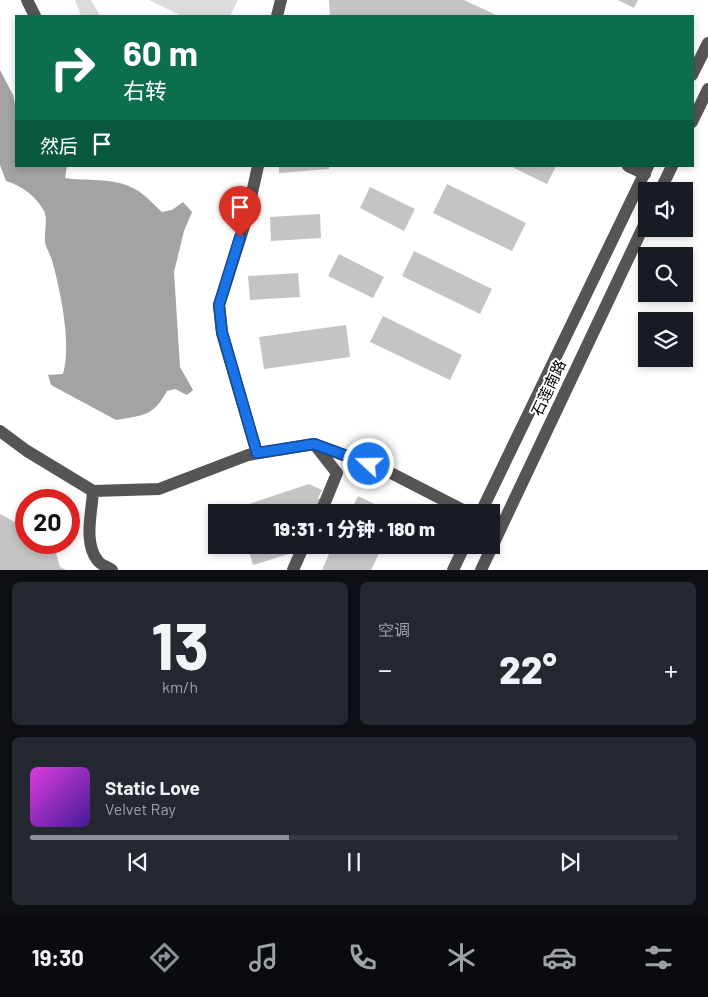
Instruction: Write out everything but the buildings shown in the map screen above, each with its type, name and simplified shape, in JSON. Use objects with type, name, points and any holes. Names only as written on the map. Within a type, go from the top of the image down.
[{"type":"street","points":[[27,0],[34,15]]},
{"type":"street","points":[[276,15],[281,0]]},
{"type":"street","points":[[694,71],[708,43]]},
{"type":"street","points":[[694,118],[708,90]]},
{"type":"street","points":[[257,453],[222,332],[219,305],[246,220],[258,167]]},
{"type":"street","points":[[633,167],[647,170]]},
{"type":"street","points":[[664,182],[672,167]]},
{"type":"street","name":"石莲南路","points":[[485,504],[647,170]]},
{"type":"street","name":"石莲南路","points":[[481,570],[638,237]]},
{"type":"street","points":[[0,431],[27,451],[93,491],[159,488],[248,455],[314,444],[387,471],[451,504]]},
{"type":"street","points":[[314,444],[336,473],[324,504]]},
{"type":"street","points":[[93,491],[89,529],[92,546],[99,562],[112,570]]},
{"type":"street","points":[[293,570],[300,554]]},
{"type":"street","points":[[453,570],[461,554]]},
{"type":"shaded area","points":[[75,0],[91,0],[99,15],[81,15]]},
{"type":"shaded area","points":[[149,0],[238,0],[230,15],[180,15]]},
{"type":"shaded area","points":[[0,70],[13,95],[15,104],[15,167],[67,167],[65,178],[124,184],[140,192],[162,212],[172,210],[183,202],[192,212],[184,231],[174,272],[180,367],[193,390],[187,395],[175,389],[167,391],[162,400],[152,410],[140,415],[116,420],[51,385],[48,375],[63,374],[66,332],[52,260],[45,242],[46,218],[44,211],[28,192],[6,181],[0,165]]},
{"type":"route","points":[[240,237],[219,305],[222,332],[257,453],[314,444],[369,464]]}]
